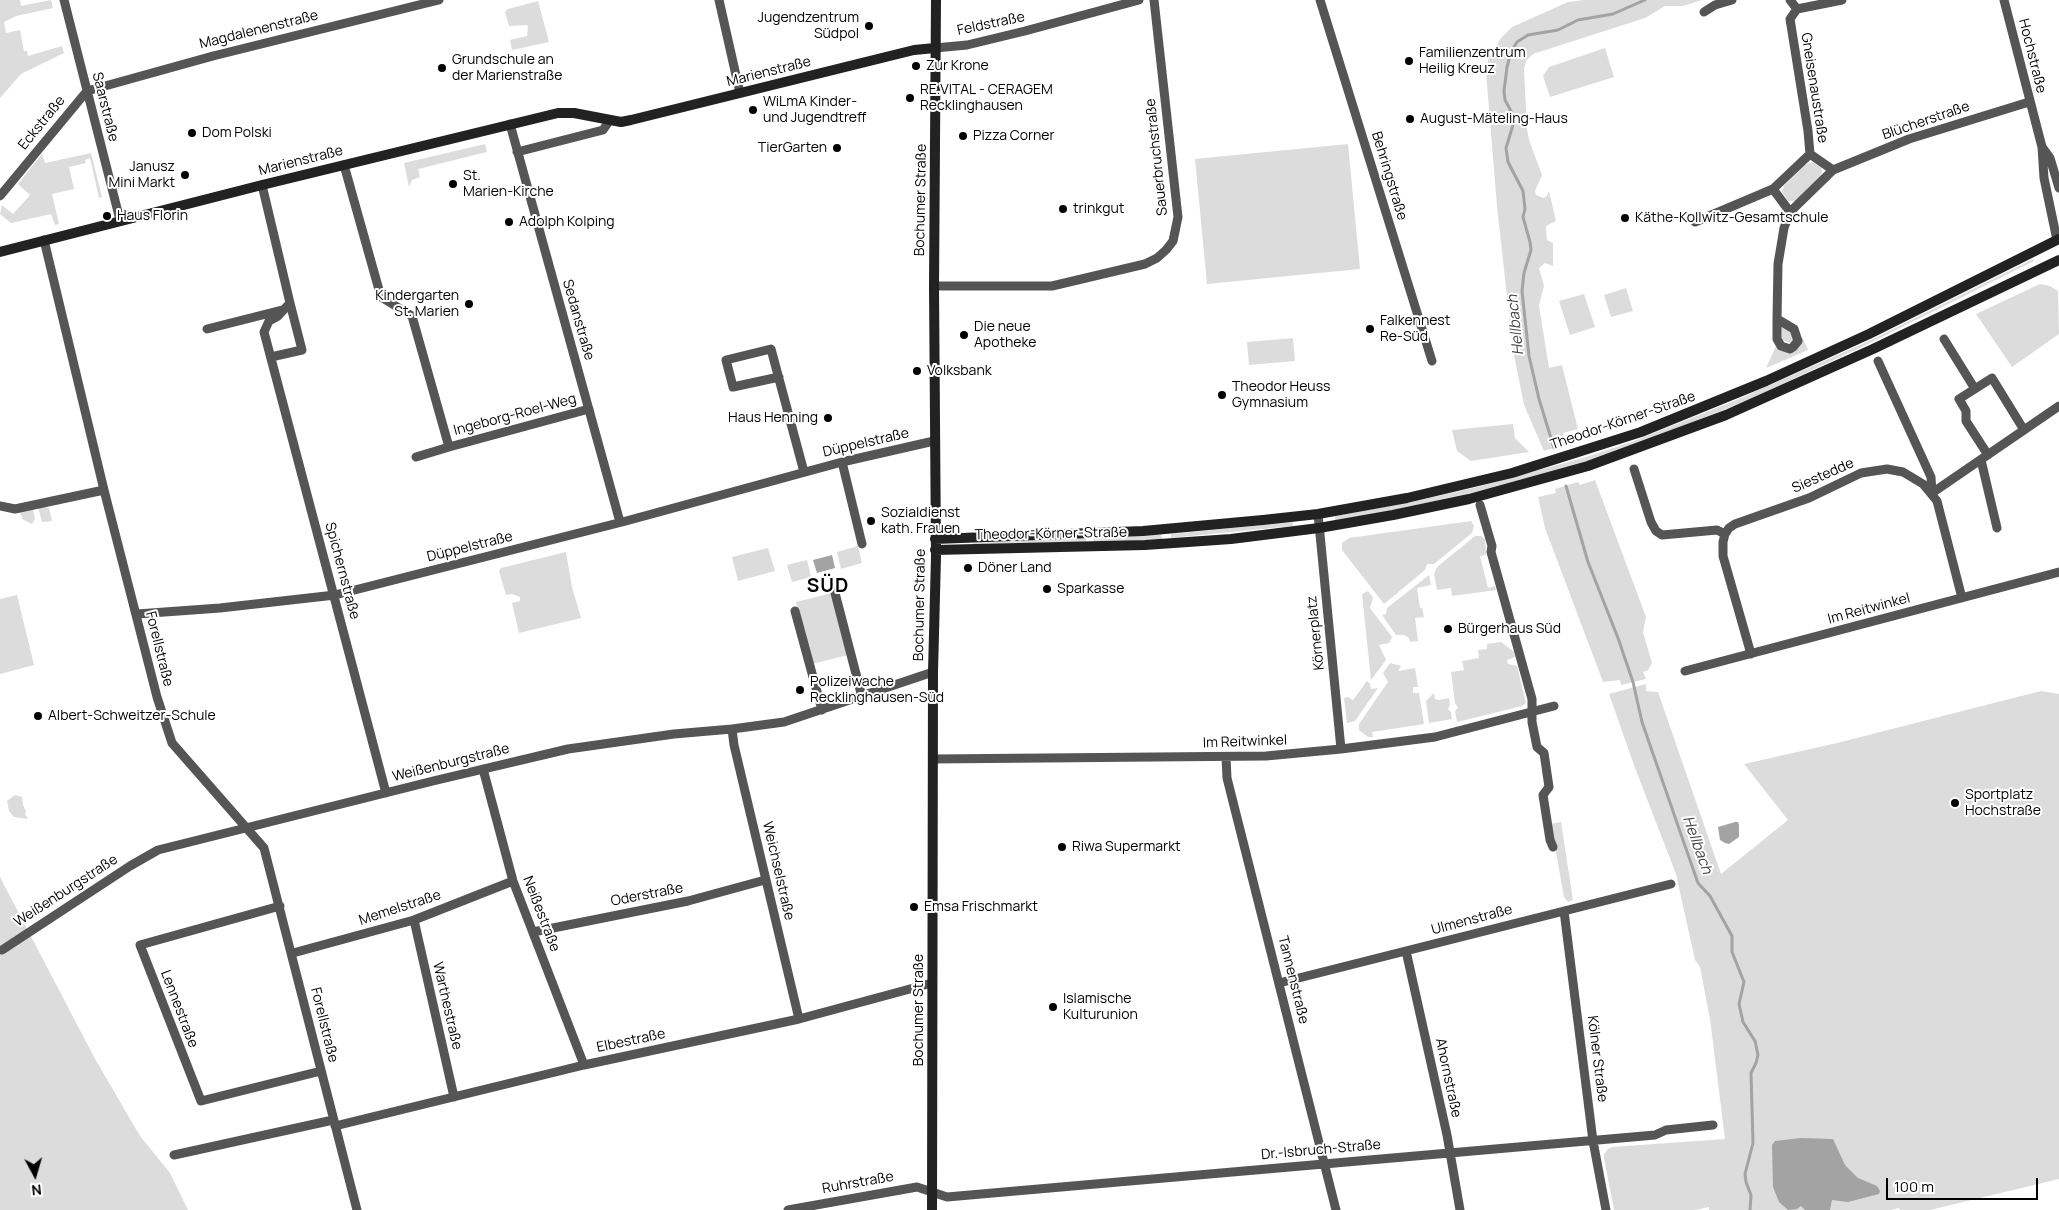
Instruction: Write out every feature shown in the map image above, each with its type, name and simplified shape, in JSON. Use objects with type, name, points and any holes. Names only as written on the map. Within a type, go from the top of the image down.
[{"type":"main road","name":"Bochumer Straße","points":[[932,1210],[936,0]]},
{"type":"main road","name":"Marienstraße","points":[[0,252],[120,220],[558,113],[574,113],[610,120],[631,120],[914,50],[935,48]]},
{"type":"main road","name":"Theodor-Körner-Straße","points":[[935,538],[1055,535],[1165,529],[1318,514],[1407,498],[1512,473],[1641,432],[1766,382],[2058,242]]},
{"type":"main road","name":"Theodor-Körner-Straße","points":[[935,550],[1167,543],[1237,538],[1320,528],[1469,499],[1583,468],[1726,416],[2059,260]]},
{"type":"main road","points":[[1165,529],[1167,543]]},
{"type":"street","name":"Saarstraße","points":[[64,0],[120,220]]},
{"type":"street","name":"Magdalenenstraße","points":[[86,91],[213,56],[439,0]]},
{"type":"street","points":[[719,0],[740,93]]},
{"type":"street","name":"Feldstraße","points":[[935,48],[967,45],[1138,0]]},
{"type":"street","name":"Sauerbruchstraße","points":[[934,286],[1052,286],[1145,264],[1157,258],[1166,250],[1173,240],[1178,217],[1154,0]]},
{"type":"street","name":"Behringstraße","points":[[1320,0],[1432,360]]},
{"type":"street","points":[[1704,12],[1715,5],[1732,0]]},
{"type":"street","points":[[1790,0],[1797,9],[1842,0]]},
{"type":"street","name":"Hochstraße","points":[[2004,0],[2042,147],[2044,178],[2058,242]]},
{"type":"street","name":"Gneisenaustraße","points":[[1797,9],[1790,19],[1810,154]]},
{"type":"street","name":"Eckstraße","points":[[0,196],[86,91]]},
{"type":"street","name":"Blücherstraße","points":[[1790,212],[1833,170],[1909,139],[2029,102]]},
{"type":"street","points":[[517,152],[603,130],[610,120]]},
{"type":"street","name":"Sedanstraße","points":[[510,124],[620,522]]},
{"type":"street","name":"Hochstraße","points":[[2042,147],[2050,158],[2059,188]]},
{"type":"street","points":[[1695,222],[1773,189],[1810,154],[1833,170]]},
{"type":"street","name":"Ingeborg-Roel-Weg","points":[[344,165],[381,297],[412,316],[449,447]]},
{"type":"street","points":[[262,185],[287,306],[302,350],[270,357]]},
{"type":"street","points":[[1773,189],[1790,212],[1784,228],[1778,264],[1777,319]]},
{"type":"street","name":"Forellstraße","points":[[44,240],[104,490],[157,697],[172,742],[264,848],[357,1210]]},
{"type":"street","points":[[207,329],[287,306]]},
{"type":"street","name":"Spichernstraße","points":[[287,306],[265,326],[264,332],[386,793]]},
{"type":"street","points":[[1944,339],[1975,389]]},
{"type":"street","points":[[778,377],[733,387],[726,360],[771,349],[804,472]]},
{"type":"street","name":"Siestedde","points":[[1878,361],[1931,477],[1932,493],[1940,511],[1962,598]]},
{"type":"street","points":[[1997,528],[1985,457],[1966,421],[1966,411],[1959,399],[1992,378],[2024,430]]},
{"type":"street","points":[[1932,493],[2059,406]]},
{"type":"street","name":"Ingeborg-Roel-Weg","points":[[416,457],[589,409]]},
{"type":"street","name":"Düppelstraße","points":[[137,614],[335,596],[842,462],[934,440]]},
{"type":"street","points":[[842,462],[862,544]]},
{"type":"street","points":[[1634,469],[1651,522],[1656,531],[1662,535],[1717,530],[1725,534],[1723,556],[1750,654]]},
{"type":"street","name":"Siestedde","points":[[1725,534],[1729,528],[1741,521],[1792,505],[1861,473],[1874,470],[1887,469],[1903,472],[1923,484],[1932,493]]},
{"type":"street","points":[[0,506],[15,509],[104,490]]},
{"type":"street","points":[[1480,505],[1492,546],[1491,552],[1532,699],[1537,748],[1544,753],[1549,787],[1543,795],[1553,847]]},
{"type":"street","name":"Körnerplatz","points":[[1318,514],[1341,749]]},
{"type":"street","name":"Im Reitwinkel","points":[[1685,671],[2059,572]]},
{"type":"street","points":[[835,594],[862,697]]},
{"type":"street","points":[[795,612],[822,710]]},
{"type":"street","name":"Weißenburgstraße","points":[[2,950],[130,866],[158,850],[568,749],[674,734],[768,725],[822,710],[933,672]]},
{"type":"street","name":"Im Reitwinkel","points":[[933,759],[1266,756],[1435,737],[1554,706]]},
{"type":"street","name":"Weichselstraße","points":[[732,729],[765,880],[799,1019]]},
{"type":"street","name":"Tannenstraße","points":[[1226,757],[1227,778],[1336,1210]]},
{"type":"street","name":"Neißestraße","points":[[483,769],[513,881],[584,1065]]},
{"type":"street","name":"Oderstraße","points":[[533,932],[688,901],[765,880]]},
{"type":"street","name":"Memelstraße","points":[[292,953],[414,920],[513,881]]},
{"type":"street","name":"Ulmenstraße","points":[[1279,983],[1671,884]]},
{"type":"street","name":"Lennestraße","points":[[280,906],[140,945],[201,1101],[321,1071]]},
{"type":"street","name":"Kölner Straße","points":[[1564,911],[1593,1141],[1606,1210]]},
{"type":"street","name":"Warthestraße","points":[[414,920],[454,1097]]},
{"type":"street","name":"Ahornstraße","points":[[1406,952],[1447,1135],[1460,1210]]},
{"type":"street","name":"Elbestraße","points":[[334,1123],[454,1097],[584,1065],[799,1019],[932,983]]},
{"type":"street","points":[[174,1155],[334,1123]]},
{"type":"street","name":"Dr.-Isbruch-Straße","points":[[932,1192],[947,1197],[1593,1141],[1654,1135],[1666,1130],[1713,1125]]},
{"type":"street","name":"Ruhrstraße","points":[[788,1210],[917,1186],[932,1192]]},
{"type":"shaded area","points":[[0,0],[20,0],[21,6],[51,0],[53,8],[16,16],[4,22],[6,33],[20,30],[24,51],[27,51],[28,56],[62,46],[64,53],[21,74],[0,98]]},
{"type":"shaded area","points":[[1584,0],[1702,0],[1683,6],[1665,6],[1645,18],[1533,54],[1526,61],[1524,69],[1527,129],[1529,140],[1542,175],[1535,191],[1536,195],[1543,198],[1546,197],[1549,191],[1556,221],[1546,226],[1547,240],[1553,243],[1553,266],[1545,263],[1539,268],[1544,286],[1539,305],[1549,368],[1562,365],[1578,429],[1563,433],[1566,444],[1544,451],[1524,405],[1513,350],[1497,206],[1486,72],[1488,60],[1501,38],[1512,27],[1568,2]]},
{"type":"shaded area","points":[[538,1],[549,42],[512,50],[510,40],[527,36],[528,27],[527,25],[509,26],[505,12],[508,9]]},
{"type":"shaded area","points":[[1605,48],[1614,77],[1550,97],[1543,76],[1549,67]]},
{"type":"shaded area","points":[[485,144],[487,152],[418,169],[420,177],[412,180],[409,187],[404,163]]},
{"type":"shaded area","points":[[1348,144],[1360,269],[1207,284],[1195,159]]},
{"type":"shaded area","points":[[91,153],[102,197],[99,198],[90,158],[85,160],[86,163],[69,167],[74,189],[52,194],[59,224],[55,225],[51,214],[11,223],[0,214],[2,205],[13,214],[30,195],[18,184],[42,154],[45,163]]},
{"type":"shaded area","points":[[1812,162],[1821,167],[1820,177],[1796,201],[1788,201],[1782,192],[1784,186],[1805,165]]},
{"type":"shaded area","points":[[2033,259],[2034,261],[1870,343],[1748,400],[1627,448],[1569,467],[1479,491],[1381,513],[1335,520],[1335,516],[1408,503],[1477,487],[1583,458],[1634,441],[1734,401],[1871,340]]},
{"type":"shaded area","points":[[2040,284],[2050,286],[2058,291],[2059,334],[2012,367],[1976,314]]},
{"type":"shaded area","points":[[1626,288],[1633,311],[1611,317],[1604,295]]},
{"type":"shaded area","points":[[1584,294],[1595,327],[1570,335],[1559,301]]},
{"type":"shaded area","points":[[1781,327],[1791,332],[1793,340],[1790,343],[1782,340]]},
{"type":"shaded area","points":[[1802,337],[1808,350],[1766,368],[1776,346],[1788,352],[1802,341]]},
{"type":"shaded area","points":[[1293,338],[1295,361],[1249,365],[1247,342]]},
{"type":"shaded area","points":[[1513,424],[1515,438],[1529,452],[1471,461],[1457,451],[1452,430]]},
{"type":"shaded area","points":[[1595,480],[1646,617],[1643,632],[1652,663],[1648,670],[1643,672],[1646,679],[1621,685],[1620,680],[1603,682],[1545,528],[1538,497],[1556,493],[1555,489],[1578,482],[1580,485]]},
{"type":"shaded area","points":[[45,505],[46,508],[49,508],[52,521],[42,522],[38,507]]},
{"type":"shaded area","points":[[33,508],[35,519],[32,524],[22,519],[20,511]]},
{"type":"shaded area","points":[[1471,521],[1474,526],[1472,533],[1434,564],[1427,564],[1425,570],[1384,604],[1342,550],[1342,543],[1349,538]]},
{"type":"shaded area","points":[[1293,522],[1293,526],[1171,538],[1171,534]]},
{"type":"shaded area","points":[[1161,534],[1162,539],[1094,542],[1093,539]]},
{"type":"shaded area","points":[[1475,536],[1481,536],[1485,539],[1486,555],[1480,556],[1488,588],[1495,586],[1496,590],[1452,596],[1451,588],[1437,590],[1434,574],[1437,567]]},
{"type":"shaded area","points":[[1086,538],[1086,542],[972,546],[973,543]]},
{"type":"shaded area","points":[[858,546],[862,563],[841,569],[837,552]]},
{"type":"shaded area","points":[[768,548],[775,571],[738,581],[732,557]]},
{"type":"shaded area","points":[[566,552],[572,587],[581,618],[519,633],[512,603],[520,601],[520,597],[512,594],[506,595],[499,571],[501,568]]},
{"type":"shaded area","points":[[832,555],[835,568],[817,573],[813,560]]},
{"type":"shaded area","points":[[807,560],[811,577],[792,582],[787,565]]},
{"type":"shaded area","points":[[1429,575],[1431,585],[1417,588],[1420,608],[1422,608],[1424,617],[1415,618],[1418,641],[1410,642],[1409,638],[1404,635],[1396,635],[1382,615],[1386,614],[1387,608]]},
{"type":"shaded area","points":[[1368,591],[1373,598],[1370,608],[1392,637],[1389,643],[1379,645],[1386,660],[1371,680],[1362,594]]},
{"type":"shaded area","points":[[832,593],[848,655],[812,664],[796,602]]},
{"type":"shaded area","points":[[17,595],[34,665],[0,674],[0,599]]},
{"type":"shaded area","points":[[1501,642],[1514,652],[1515,657],[1507,660],[1508,664],[1517,666],[1526,703],[1522,706],[1457,722],[1455,711],[1458,708],[1455,703],[1451,672],[1464,670],[1462,661],[1479,658],[1478,650],[1487,649],[1487,644]]},
{"type":"shaded area","points":[[1390,663],[1401,666],[1398,671],[1415,668],[1418,687],[1413,687],[1413,693],[1419,693],[1424,724],[1372,732],[1373,737],[1368,737],[1359,730],[1359,724],[1388,682],[1383,673]]},
{"type":"shaded area","points":[[1367,681],[1371,689],[1378,688],[1355,721],[1347,723],[1344,698],[1348,697],[1353,700]]},
{"type":"shaded area","points":[[1646,684],[1646,691],[1658,692],[1721,874],[1788,820],[1744,764],[1837,743],[2041,691],[2059,694],[2059,1179],[1930,1210],[1900,1210],[1899,1208],[1891,1210],[1709,1210],[1709,1207],[1695,1210],[1614,1210],[1604,1158],[1604,1154],[1608,1149],[1612,1147],[1725,1139],[1710,1019],[1700,967],[1695,960],[1676,874],[1609,694]]},
{"type":"shaded area","points":[[1434,693],[1435,699],[1449,698],[1450,705],[1448,709],[1451,712],[1452,719],[1429,723],[1426,701]]},
{"type":"shaded area","points":[[15,795],[22,797],[26,811],[25,814],[28,819],[14,817],[9,811],[7,801]]},
{"type":"shaded area","points":[[1561,822],[1573,900],[1568,902],[1564,897],[1551,824]]},
{"type":"shaded area","points":[[1738,822],[1739,825],[1739,837],[1729,844],[1720,840],[1718,827]]},
{"type":"shaded area","points":[[0,877],[94,1057],[140,1136],[170,1173],[188,1210],[0,1210]]},
{"type":"shaded area","points":[[1801,1138],[1833,1139],[1845,1165],[1858,1178],[1877,1186],[1880,1191],[1879,1194],[1848,1202],[1832,1200],[1830,1210],[1805,1210],[1801,1206],[1797,1209],[1788,1210],[1779,1202],[1773,1187],[1772,1145],[1775,1141]]},
{"type":"waterway","name":"Hellbach","points":[[1554,448],[1539,399],[1529,356],[1522,291],[1524,273],[1531,250],[1523,217],[1525,209],[1523,191],[1508,162],[1506,148],[1513,125],[1512,113],[1505,100],[1504,91],[1507,67],[1511,52],[1517,42],[1528,35],[1558,30],[1578,20],[1613,14],[1645,0]]},
{"type":"waterway","name":"Hellbach","points":[[1566,486],[1588,562],[1618,638],[1633,682],[1642,722],[1698,883],[1710,896],[1732,936],[1732,952],[1744,982],[1739,1004],[1743,1022],[1755,1041],[1758,1055],[1751,1073],[1753,1143],[1745,1174],[1751,1195],[1750,1210]]},
{"type":"place","name":"Jugendzentrum Südpol","points":[[869,26]]},
{"type":"place","name":"Familienzentrum Heilig Kreuz","points":[[1409,61]]},
{"type":"place","name":"Zur Krone","points":[[916,66]]},
{"type":"place","name":"Grundschule an der Marienstraße","points":[[442,68]]},
{"type":"place","name":"RE.VITAL - CERAGEM Recklinghausen","points":[[910,98]]},
{"type":"place","name":"WiLmA Kinder- und Jugendtreff","points":[[753,110]]},
{"type":"place","name":"August-Mäteling-Haus","points":[[1410,119]]},
{"type":"place","name":"Dom Polski","points":[[192,133]]},
{"type":"place","name":"Pizza Corner","points":[[963,136]]},
{"type":"place","name":"TierGarten","points":[[837,148]]},
{"type":"place","name":"Janusz Mini Markt","points":[[185,175]]},
{"type":"place","name":"St. Marien-Kirche","points":[[453,184]]},
{"type":"place","name":"trinkgut","points":[[1063,209]]},
{"type":"place","name":"Haus Florin","points":[[107,216]]},
{"type":"place","name":"Käthe-Kollwitz-Gesamtschule","points":[[1625,218]]},
{"type":"place","name":"Adolph Kolping","points":[[509,222]]},
{"type":"place","name":"Kindergarten St. Marien","points":[[469,304]]},
{"type":"place","name":"Falkennest Re-Süd","points":[[1370,329]]},
{"type":"place","name":"Die neue Apotheke","points":[[964,335]]},
{"type":"place","name":"Volksbank","points":[[917,371]]},
{"type":"place","name":"Theodor Heuss Gymnasium","points":[[1222,395]]},
{"type":"place","name":"Haus Henning","points":[[828,418]]},
{"type":"place","name":"Sozialdienst kath. Frauen","points":[[871,521]]},
{"type":"place","name":"Döner Land","points":[[968,568]]},
{"type":"place","name":"Sparkasse","points":[[1047,589]]},
{"type":"place","name":"Bürgerhaus Süd","points":[[1448,629]]},
{"type":"place","name":"Polizeiwache Recklinghausen-Süd","points":[[800,690]]},
{"type":"place","name":"Albert-Schweitzer-Schule","points":[[38,716]]},
{"type":"place","name":"Sportplatz Hochstraße","points":[[1955,803]]},
{"type":"place","name":"Riwa Supermarkt","points":[[1062,847]]},
{"type":"place","name":"Emsa Frischmarkt","points":[[914,907]]},
{"type":"place","name":"Islamische Kulturunion","points":[[1053,1007]]},
{"type":"district","name":"SÜD","points":[[828,587]]}]
